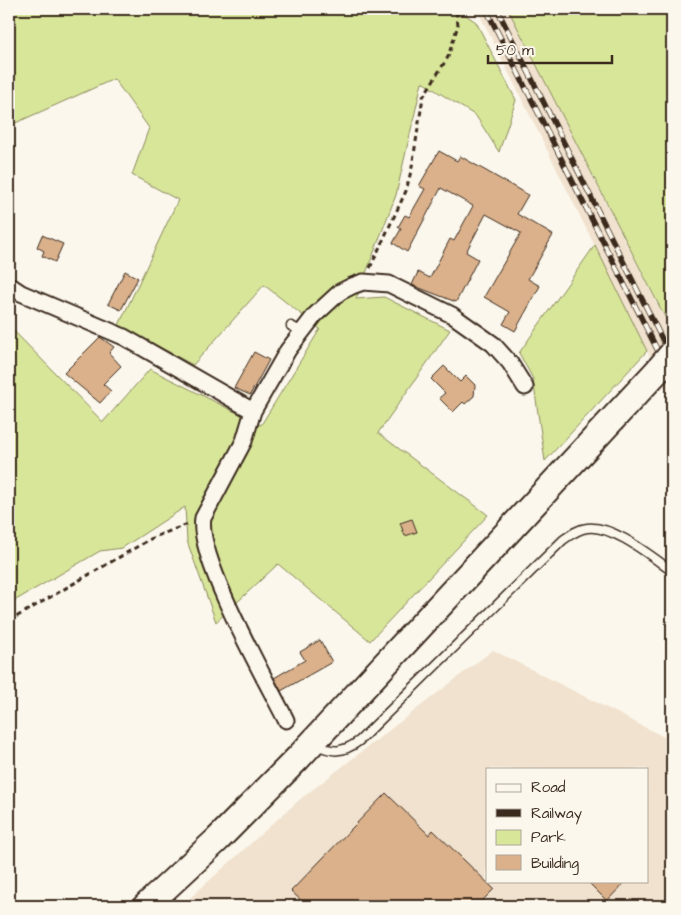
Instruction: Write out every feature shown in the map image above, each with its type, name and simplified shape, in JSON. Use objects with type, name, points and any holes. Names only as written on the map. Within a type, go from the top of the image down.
[{"type":"main road","points":[[146,906],[218,839],[312,742],[666,361]]},
{"type":"street","points":[[286,720],[224,596],[208,557],[202,536],[202,518],[244,441],[253,411],[296,328],[340,292],[363,282],[377,282],[400,288],[471,326],[502,353],[525,387]]},
{"type":"street","points":[[9,285],[21,293],[124,337],[253,411]]},
{"type":"lane","points":[[312,742],[337,752],[350,748],[563,540],[575,532],[587,528],[610,532],[672,571]]},
{"type":"path","points":[[363,282],[406,191],[412,167],[423,97],[448,57],[458,25],[456,9]]},
{"type":"path","points":[[9,621],[154,537],[202,518]]},
{"type":"shaded area","points":[[477,9],[508,9],[672,333],[672,401]]},
{"type":"shaded area","points":[[493,650],[672,741],[672,906],[181,906],[299,800]]},
{"type":"green space","points":[[9,9],[325,9],[334,12],[336,9],[457,9],[476,22],[516,100],[499,152],[476,116],[422,82],[396,195],[356,299],[384,297],[450,330],[378,433],[488,515],[370,641],[278,564],[216,622],[187,541],[185,507],[122,548],[100,551],[9,604],[9,326],[103,422],[150,369],[261,425],[320,329],[264,285],[193,365],[119,325],[178,200],[132,175],[149,128],[114,79],[11,125],[9,123]]},
{"type":"green space","points":[[508,9],[672,9],[672,325],[670,327]]},
{"type":"green space","points":[[595,245],[647,351],[545,461],[533,379],[519,353]]},
{"type":"building","points":[[439,151],[457,161],[460,156],[528,195],[517,214],[553,235],[528,279],[540,286],[515,331],[503,324],[510,312],[484,297],[521,233],[486,214],[466,252],[478,259],[456,302],[412,285],[418,272],[430,278],[450,239],[454,241],[473,206],[441,188],[407,252],[393,243],[401,229],[398,227],[405,215],[409,217],[425,189],[419,186]]},
{"type":"building","points":[[42,235],[63,244],[55,262],[42,256],[44,251],[37,247]]},
{"type":"building","points":[[125,271],[138,278],[121,310],[108,304]]},
{"type":"building","points":[[100,337],[114,347],[109,353],[121,366],[103,384],[111,391],[100,403],[64,373]]},
{"type":"building","points":[[254,352],[269,360],[250,395],[234,388]]},
{"type":"building","points":[[444,366],[460,382],[466,376],[475,385],[474,396],[465,404],[463,402],[453,412],[439,398],[445,393],[431,379]]},
{"type":"building","points":[[412,519],[417,532],[405,536],[400,523]]},
{"type":"building","points":[[320,640],[332,662],[281,691],[274,678],[305,660],[300,652]]},
{"type":"building","points":[[386,793],[429,835],[433,830],[494,889],[477,906],[307,906],[291,891]]},
{"type":"building","points":[[588,882],[625,882],[607,901]]},
{"type":"railway","points":[[486,9],[672,379]]},
{"type":"railway","points":[[497,9],[672,359]]}]
